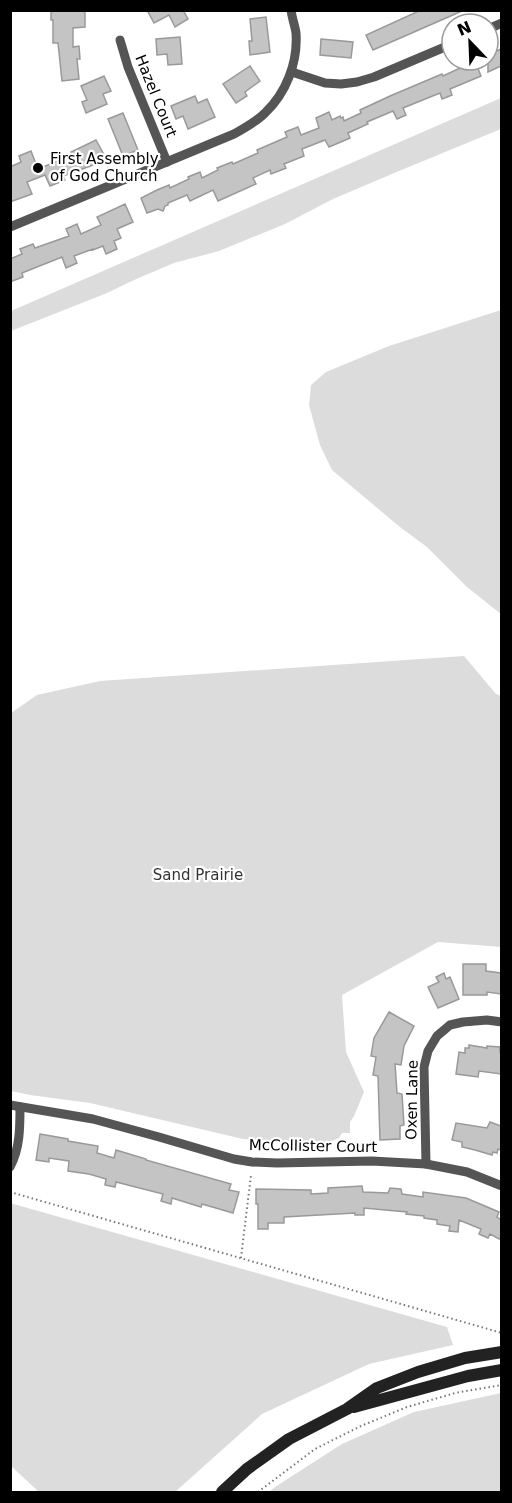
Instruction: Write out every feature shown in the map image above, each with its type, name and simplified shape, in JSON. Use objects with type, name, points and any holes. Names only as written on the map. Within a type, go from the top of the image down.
[{"type":"street","points":[[10,227],[251,125],[266,113],[286,85],[292,72],[296,33],[291,10]]},
{"type":"street","name":"Hazel Court","points":[[120,40],[128,67],[167,162]]},
{"type":"street","points":[[292,72],[325,82],[341,84],[357,82],[440,49]]},
{"type":"street","name":"Oxen Lane","points":[[426,1164],[424,1067],[428,1051],[437,1036],[450,1025],[487,1020],[501,1022]]},
{"type":"street","name":"McCollister Court","points":[[10,1167],[17,1148],[20,1124],[15,1106],[93,1119],[234,1159],[252,1162],[372,1161],[426,1164],[467,1173],[501,1186]]},
{"type":"street","points":[[222,1492],[248,1469],[289,1439],[347,1409],[377,1388],[418,1372],[465,1358],[501,1352]]},
{"type":"street","points":[[347,1409],[468,1376],[501,1370]]},
{"type":"path","points":[[241,1258],[251,1175]]},
{"type":"path","points":[[10,1192],[501,1333]]},
{"type":"path","points":[[258,1492],[315,1449],[361,1426],[406,1407],[455,1393],[501,1385]]},
{"type":"green space","points":[[501,98],[501,129],[333,199],[285,224],[219,251],[174,263],[107,293],[11,331],[11,311]]},
{"type":"green space","points":[[502,310],[501,614],[467,587],[427,547],[332,470],[320,445],[309,405],[311,385],[326,372],[389,346]]},
{"type":"green space","name":"Sand Prairie","points":[[464,656],[496,694],[501,696],[501,947],[438,942],[342,995],[346,1052],[364,1092],[350,1122],[350,1133],[342,1133],[339,1138],[330,1142],[243,1139],[90,1103],[11,1091],[11,713],[37,695],[100,681]]},
{"type":"green space","points":[[10,1203],[447,1327],[453,1345],[369,1364],[262,1414],[175,1492],[39,1492],[11,1466]]},
{"type":"green space","points":[[501,1393],[501,1492],[269,1492],[342,1444],[414,1412]]},
{"type":"building","points":[[51,10],[85,10],[85,27],[73,28],[73,47],[79,46],[80,59],[77,59],[79,79],[62,81],[58,43],[53,43]]},
{"type":"building","points":[[147,10],[183,10],[188,19],[175,27],[169,15],[154,23]]},
{"type":"building","points":[[421,10],[462,11],[440,12],[440,21],[373,50],[366,35]]},
{"type":"building","points":[[266,17],[270,52],[250,55],[249,41],[252,41],[250,19]]},
{"type":"building","points":[[180,37],[182,64],[168,65],[167,54],[157,55],[156,39]]},
{"type":"building","points":[[321,39],[353,42],[351,58],[320,55]]},
{"type":"building","points":[[250,66],[260,81],[245,92],[247,96],[236,103],[223,84]]},
{"type":"building","points":[[452,72],[479,72],[481,76],[450,89],[452,95],[442,99],[440,93],[403,108],[406,115],[397,119],[393,111],[367,122],[368,124],[348,133],[350,138],[329,147],[325,140],[302,149],[304,156],[284,164],[286,168],[271,174],[270,170],[253,178],[256,184],[218,201],[213,190],[190,201],[187,195],[168,203],[163,211],[158,209],[147,213],[141,198],[157,190],[169,185],[170,188],[200,172],[202,178],[218,170],[217,168],[258,153],[257,150],[287,137],[285,132],[298,127],[301,135],[319,128],[316,118],[329,112],[332,120],[340,116],[344,121],[361,113],[360,110],[390,96],[442,74],[443,76]]},
{"type":"building","points":[[104,76],[111,91],[103,94],[107,104],[86,113],[82,102],[87,100],[81,86]]},
{"type":"building","points":[[195,96],[198,103],[207,99],[215,117],[188,129],[183,116],[176,119],[171,106]]},
{"type":"building","points":[[123,113],[138,150],[123,156],[108,119]]},
{"type":"building","points":[[96,140],[107,160],[63,176],[65,180],[50,186],[45,175],[27,182],[32,194],[10,202],[10,167],[21,162],[19,156],[31,151],[38,169],[73,155],[71,152]]},
{"type":"building","points":[[125,204],[133,222],[117,229],[121,238],[114,241],[117,249],[106,254],[103,246],[74,256],[77,263],[66,268],[62,257],[22,273],[23,277],[10,282],[10,259],[22,254],[20,249],[33,244],[35,248],[69,236],[66,229],[77,224],[81,234],[101,225],[97,217]]},
{"type":"building","points":[[463,964],[486,964],[486,971],[501,973],[501,994],[487,992],[487,995],[463,995]]},
{"type":"building","points":[[444,973],[446,979],[450,977],[459,999],[438,1008],[428,987],[439,982],[436,977]]},
{"type":"building","points":[[389,1012],[414,1026],[404,1046],[401,1065],[395,1064],[397,1093],[402,1094],[404,1125],[400,1126],[400,1139],[380,1140],[378,1076],[373,1075],[376,1057],[371,1056],[374,1038]]},
{"type":"building","points":[[469,1045],[487,1048],[487,1046],[500,1047],[501,1074],[479,1071],[478,1077],[456,1074],[459,1052],[465,1053],[465,1048],[469,1048]]},
{"type":"building","points":[[490,1122],[501,1126],[501,1150],[498,1149],[497,1153],[493,1152],[492,1155],[462,1147],[462,1142],[452,1140],[456,1123],[487,1128]]},
{"type":"building","points":[[40,1134],[98,1146],[97,1153],[114,1158],[116,1150],[231,1184],[229,1190],[239,1192],[233,1213],[202,1204],[201,1207],[172,1198],[171,1204],[161,1201],[163,1194],[116,1182],[115,1187],[105,1185],[106,1179],[68,1171],[69,1161],[49,1158],[49,1162],[36,1160]]},
{"type":"building","points":[[362,1186],[363,1192],[388,1193],[390,1188],[401,1189],[402,1194],[423,1197],[423,1192],[466,1198],[499,1212],[497,1217],[501,1220],[501,1240],[490,1234],[488,1238],[479,1234],[481,1229],[459,1220],[458,1232],[449,1231],[450,1226],[437,1224],[437,1220],[424,1218],[424,1216],[364,1208],[364,1215],[355,1215],[355,1213],[284,1217],[284,1223],[268,1223],[268,1229],[258,1229],[256,1189],[311,1190],[311,1194],[328,1193],[328,1188]]},
{"type":"place","name":"First Assembly of God Church","points":[[38,168]]}]
